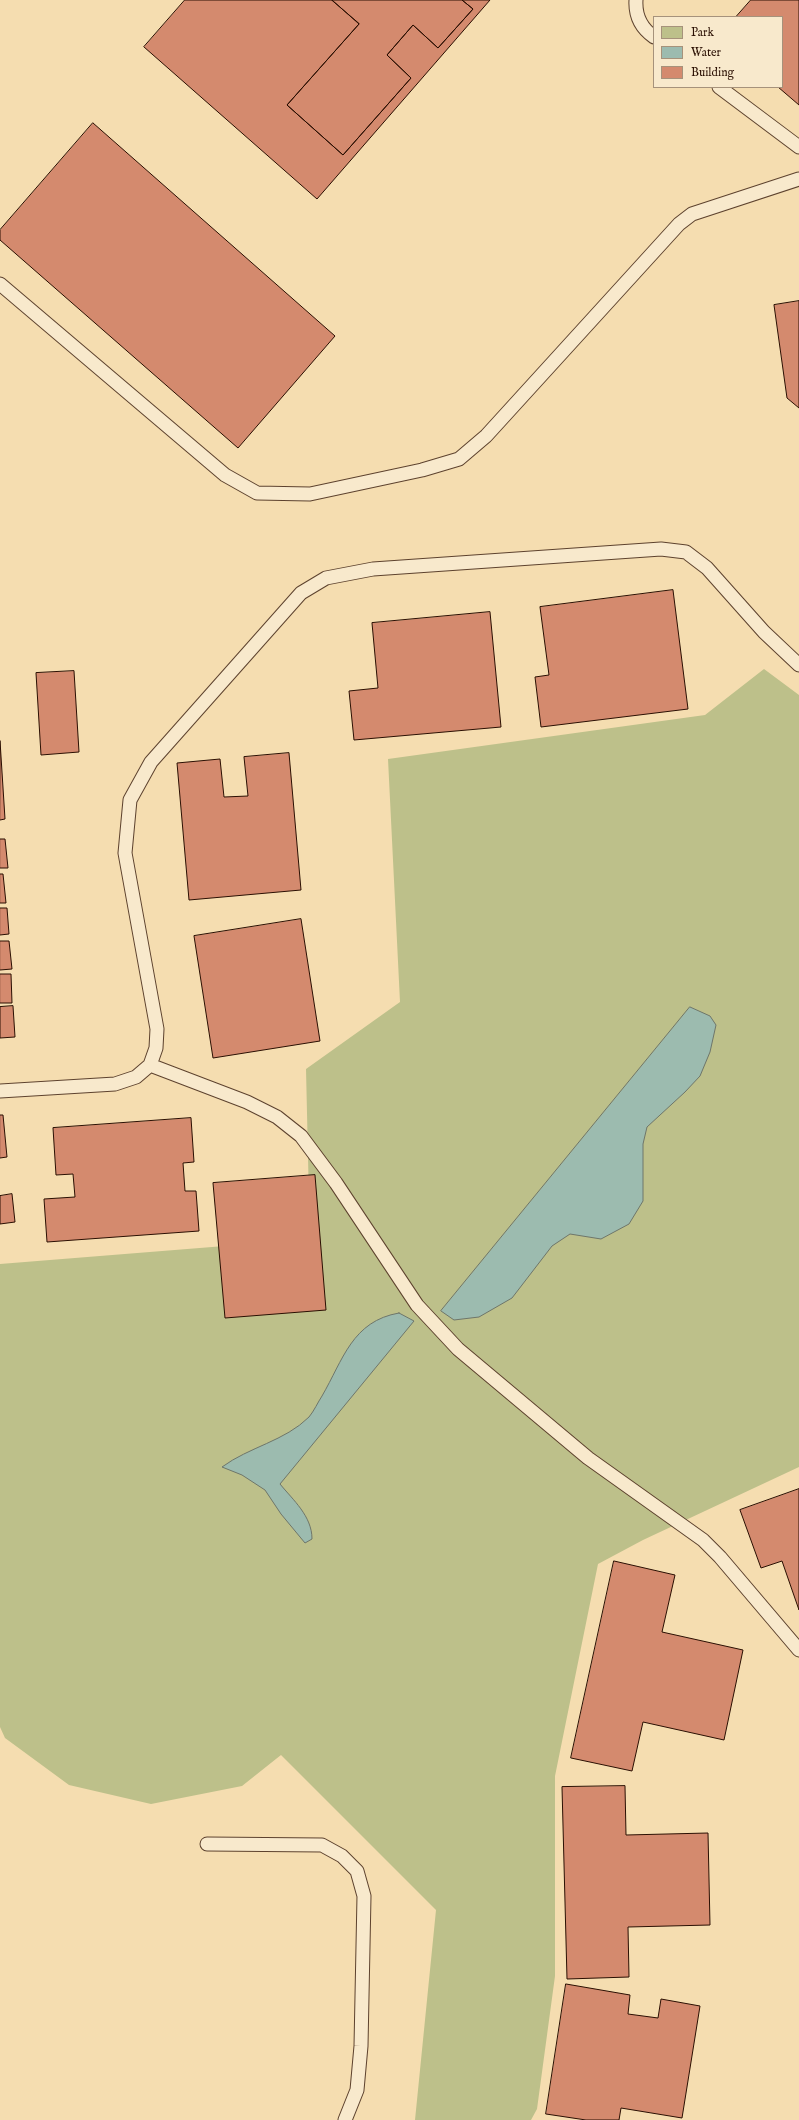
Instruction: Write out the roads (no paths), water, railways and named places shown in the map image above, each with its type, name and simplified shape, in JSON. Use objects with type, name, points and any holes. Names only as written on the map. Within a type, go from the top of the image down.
[{"type":"lane","points":[[636,0],[635,11],[638,18],[645,30],[653,37]]},
{"type":"lane","points":[[721,88],[799,147]]},
{"type":"lane","points":[[0,284],[225,475],[258,493],[310,494],[422,470],[458,459],[486,436],[679,224],[692,214],[799,179]]},
{"type":"lane","points":[[0,1091],[115,1084],[136,1077],[150,1065],[156,1048],[157,1029],[125,853],[130,800],[151,762],[301,593],[326,578],[373,569],[661,549],[686,552],[707,568],[764,632],[799,665]]},
{"type":"lane","points":[[150,1065],[247,1102],[276,1116],[301,1136],[336,1183],[417,1305],[458,1349],[588,1458],[703,1540],[720,1557],[799,1650]]},
{"type":"lane","points":[[206,1844],[322,1845],[342,1856],[357,1871],[364,1896],[361,2046],[357,2090],[346,2120]]},
{"type":"water","points":[[690,1007],[710,1016],[716,1025],[710,1052],[700,1076],[647,1127],[643,1144],[643,1201],[629,1224],[601,1239],[570,1234],[552,1246],[512,1298],[479,1317],[454,1320],[441,1311]]},
{"type":"water","points":[[399,1313],[414,1321],[280,1484],[296,1502],[309,1523],[312,1539],[305,1543],[281,1514],[265,1490],[242,1475],[222,1467],[244,1454],[289,1432],[309,1417],[343,1356],[360,1333],[370,1324],[383,1317]]}]
